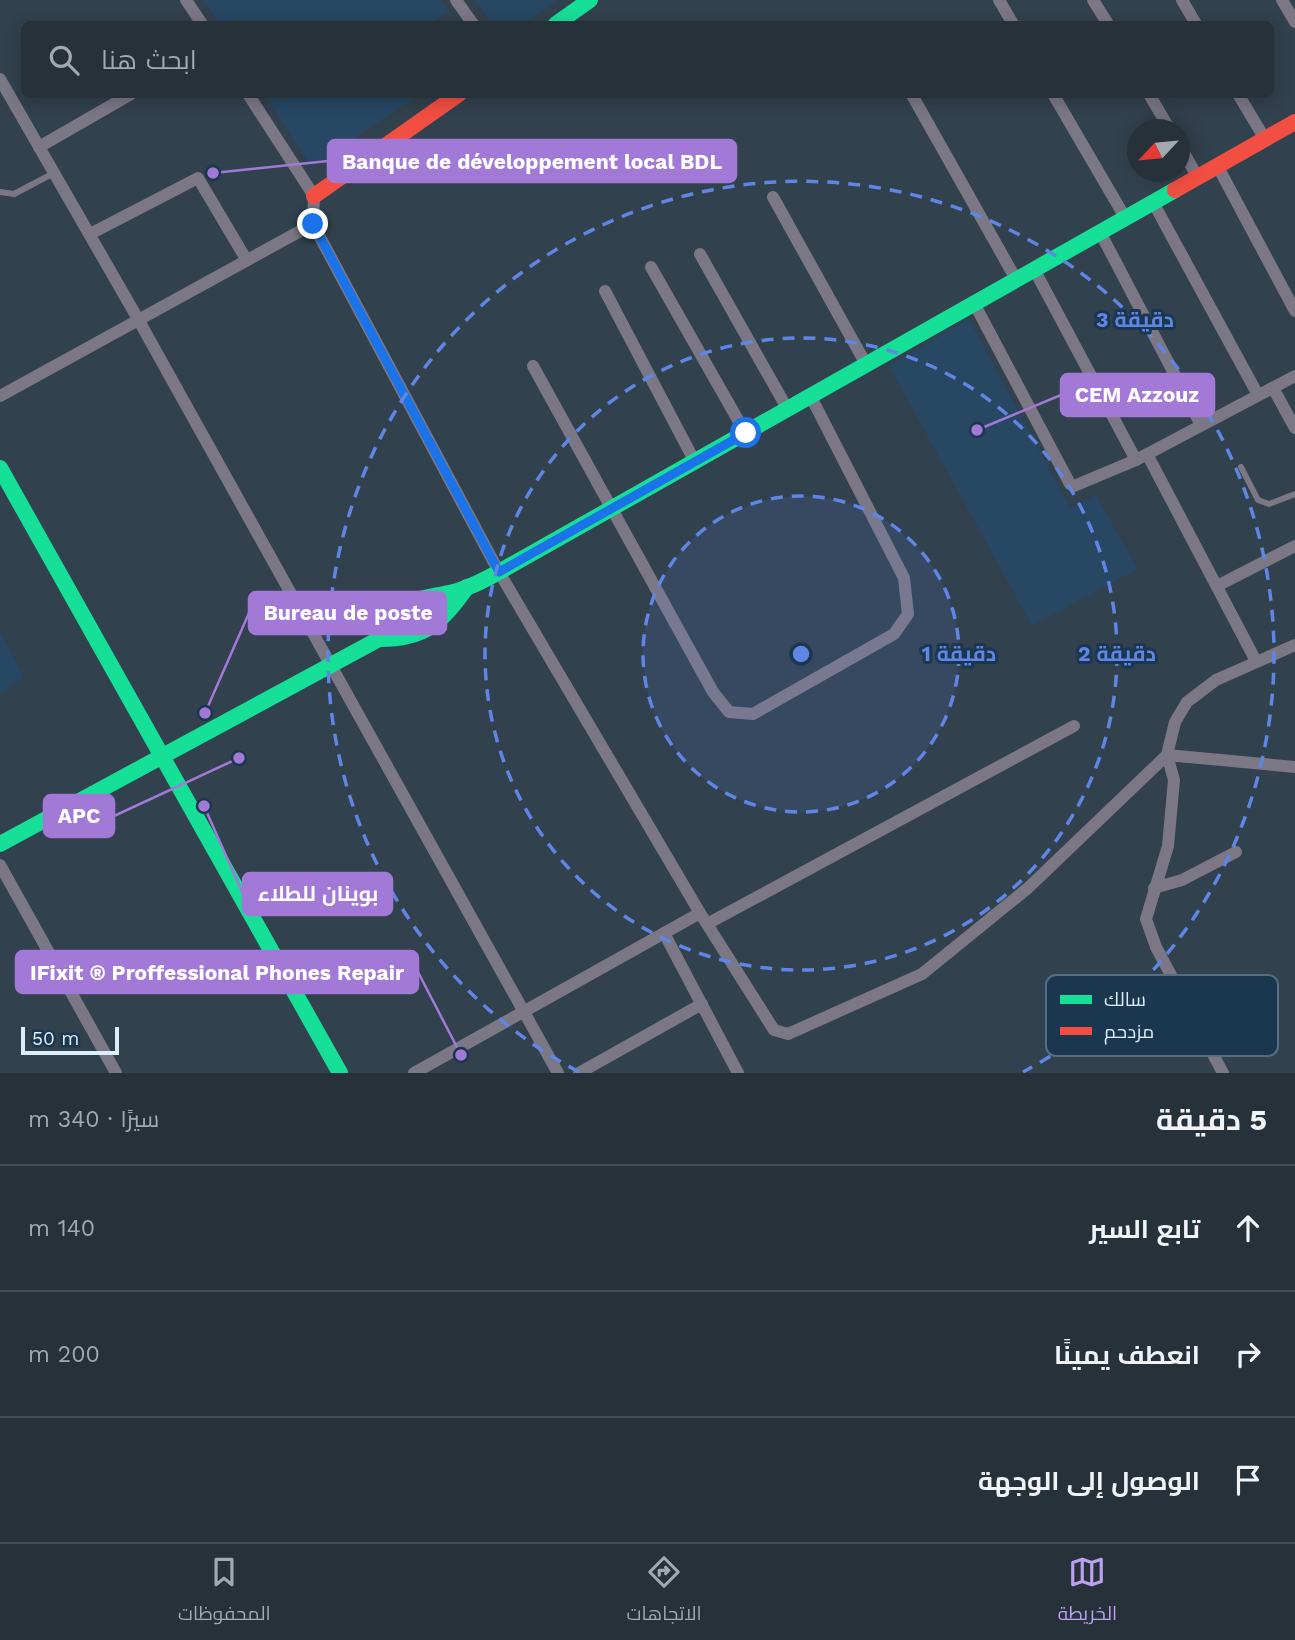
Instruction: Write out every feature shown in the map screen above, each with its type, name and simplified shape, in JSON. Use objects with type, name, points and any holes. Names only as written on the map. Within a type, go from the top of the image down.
[{"type":"street","points":[[186,0],[200,21]]},
{"type":"street","points":[[456,0],[471,21]]},
{"type":"street","points":[[560,21],[590,0]]},
{"type":"street","points":[[999,0],[1011,21]]},
{"type":"street","points":[[1093,0],[1106,21]]},
{"type":"street","points":[[1182,0],[1194,21]]},
{"type":"street","points":[[1282,0],[1295,22]]},
{"type":"street","points":[[0,79],[138,319],[558,1073]]},
{"type":"street","points":[[39,147],[124,98]]},
{"type":"street","points":[[251,98],[314,196],[313,224],[499,572],[704,919],[774,1030],[788,1034],[922,974],[1028,888],[1167,755],[1295,768]]},
{"type":"street","points":[[314,196],[453,98]]},
{"type":"street","points":[[914,98],[1017,281]]},
{"type":"street","points":[[1056,98],[1126,219]]},
{"type":"street","points":[[1151,98],[1164,119]]},
{"type":"street","points":[[1240,98],[1265,139]]},
{"type":"street","points":[[379,639],[389,615],[410,599],[467,587],[499,572],[1294,125]]},
{"type":"street","points":[[1190,164],[1198,178]]},
{"type":"street","points":[[1217,167],[1295,311]]},
{"type":"street","points":[[90,234],[198,178],[246,259]]},
{"type":"street","points":[[773,197],[867,366]]},
{"type":"street","points":[[1153,204],[1258,395]]},
{"type":"street","points":[[0,396],[313,224]]},
{"type":"street","points":[[1101,234],[1201,425]]},
{"type":"street","points":[[700,254],[788,410]]},
{"type":"street","points":[[652,267],[746,433]]},
{"type":"street","points":[[1035,271],[1217,586],[1256,661]]},
{"type":"street","points":[[605,291],[695,462]]},
{"type":"street","points":[[975,305],[1070,484],[1080,486],[1142,457],[1295,376]]},
{"type":"street","points":[[533,366],[713,692],[729,712],[753,714],[894,634],[908,614],[904,578],[811,397]]},
{"type":"street","points":[[1273,387],[1294,426]]},
{"type":"street","points":[[0,468],[164,754],[340,1073]]},
{"type":"street","points":[[1217,586],[1295,546]]},
{"type":"street","points":[[0,844],[379,639],[405,641],[430,631],[451,611],[467,587]]},
{"type":"street","points":[[1171,975],[1156,947],[1146,919],[1168,846],[1174,780],[1167,755],[1175,722],[1187,702],[1216,680],[1295,645]]},
{"type":"street","points":[[414,1073],[664,933],[704,919],[1074,726]]},
{"type":"street","points":[[1154,888],[1182,880],[1236,852]]},
{"type":"street","points":[[0,865],[117,1073]]},
{"type":"street","points":[[664,933],[738,1073]]},
{"type":"street","points":[[579,1073],[702,1004]]},
{"type":"street","points":[[1214,1056],[1223,1073]]},
{"type":"lane","points":[[0,192],[14,194],[54,173]]},
{"type":"lane","points":[[1241,467],[1258,499],[1269,504],[1295,494]]},
{"type":"shaded area","points":[[203,0],[441,0],[449,11],[435,21],[217,21]]},
{"type":"shaded area","points":[[474,0],[557,0],[529,21],[491,21]]},
{"type":"shaded area","points":[[267,98],[414,98],[312,167]]},
{"type":"shaded area","points":[[969,319],[1070,508],[1096,495],[1138,569],[1032,626],[889,366]]},
{"type":"shaded area","points":[[0,632],[24,677],[0,694]]},
{"type":"traffic: fast","points":[[560,21],[590,0]]},
{"type":"traffic: fast","points":[[379,639],[400,608],[417,600],[465,588],[499,572],[1175,190]]},
{"type":"traffic: fast","points":[[0,468],[340,1073]]},
{"type":"traffic: fast","points":[[0,844],[379,639],[421,632],[440,619],[467,587]]},
{"type":"traffic: jam","points":[[314,196],[453,98]]},
{"type":"traffic: jam","points":[[1175,190],[1295,122]]},
{"type":"place","name":"Banque de développement local BDL","points":[[213,173]]},
{"type":"place","name":"CEM Azzouz","points":[[977,430]]},
{"type":"place","name":"Bureau de poste","points":[[205,713]]},
{"type":"place","name":"APC","points":[[239,758]]},
{"type":"place","name":"بوينان للطلاء","points":[[204,806]]},
{"type":"place","name":"IFixit ® Proffessional Phones Repair","points":[[461,1055]]},
{"type":"route","points":[[313,224],[499,572],[746,433]]}]
